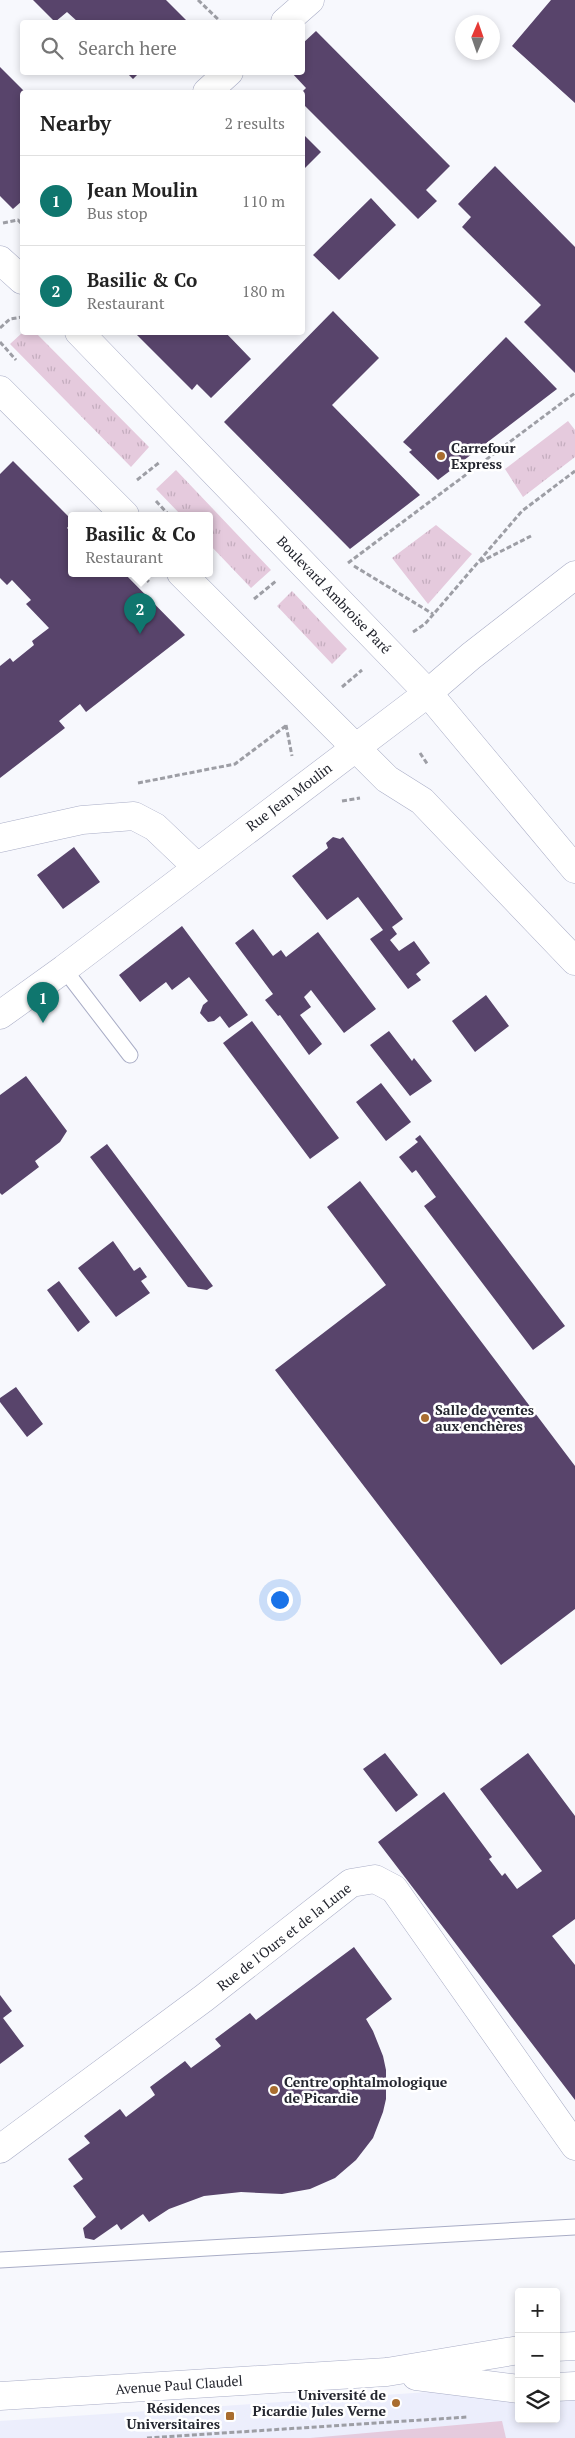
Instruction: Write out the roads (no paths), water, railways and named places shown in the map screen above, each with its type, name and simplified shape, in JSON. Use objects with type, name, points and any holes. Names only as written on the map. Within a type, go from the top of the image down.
[{"type":"street","points":[[287,20],[310,0]]},
{"type":"street","points":[[209,90],[227,75]]},
{"type":"street","name":"Boulevard Ambroise Paré","points":[[82,335],[428,693],[575,869]]},
{"type":"street","points":[[0,390],[122,512]]},
{"type":"street","name":"Rue Jean Moulin","points":[[0,1015],[64,969],[428,693],[471,656],[575,575]]},
{"type":"street","points":[[186,577],[387,779],[422,801],[575,961]]},
{"type":"street","points":[[0,838],[82,820],[134,816],[155,827],[197,867]]},
{"type":"street","name":"Rue de l'Ours et de la Lune","points":[[0,2150],[204,1998],[351,1883],[375,1879],[394,1889],[575,2146]]},
{"type":"street","points":[[560,2347],[575,2346]]},
{"type":"street","name":"Avenue Paul Claudel","points":[[0,2396],[387,2372],[515,2351]]},
{"type":"street","name":"Avenue Paul Claudel","points":[[387,2372],[515,2388]]},
{"type":"street","points":[[560,2388],[575,2386]]},
{"type":"lane","points":[[64,969],[130,1055]]},
{"type":"lane","points":[[0,2260],[575,2227]]},
{"type":"place","name":"Carrefour Express","points":[[441,456]]},
{"type":"place","name":"Basilic & Co","points":[[140,634]]},
{"type":"place","name":"Jean Moulin","points":[[43,1023]]},
{"type":"place","name":"Salle de ventes aux enchères","points":[[425,1418]]},
{"type":"place","name":"Centre ophtalmologique de Picardie","points":[[274,2090]]},
{"type":"place","name":"Université de Picardie Jules Verne","points":[[396,2403]]},
{"type":"place","name":"Résidences Universitaires","points":[[230,2416]]}]
